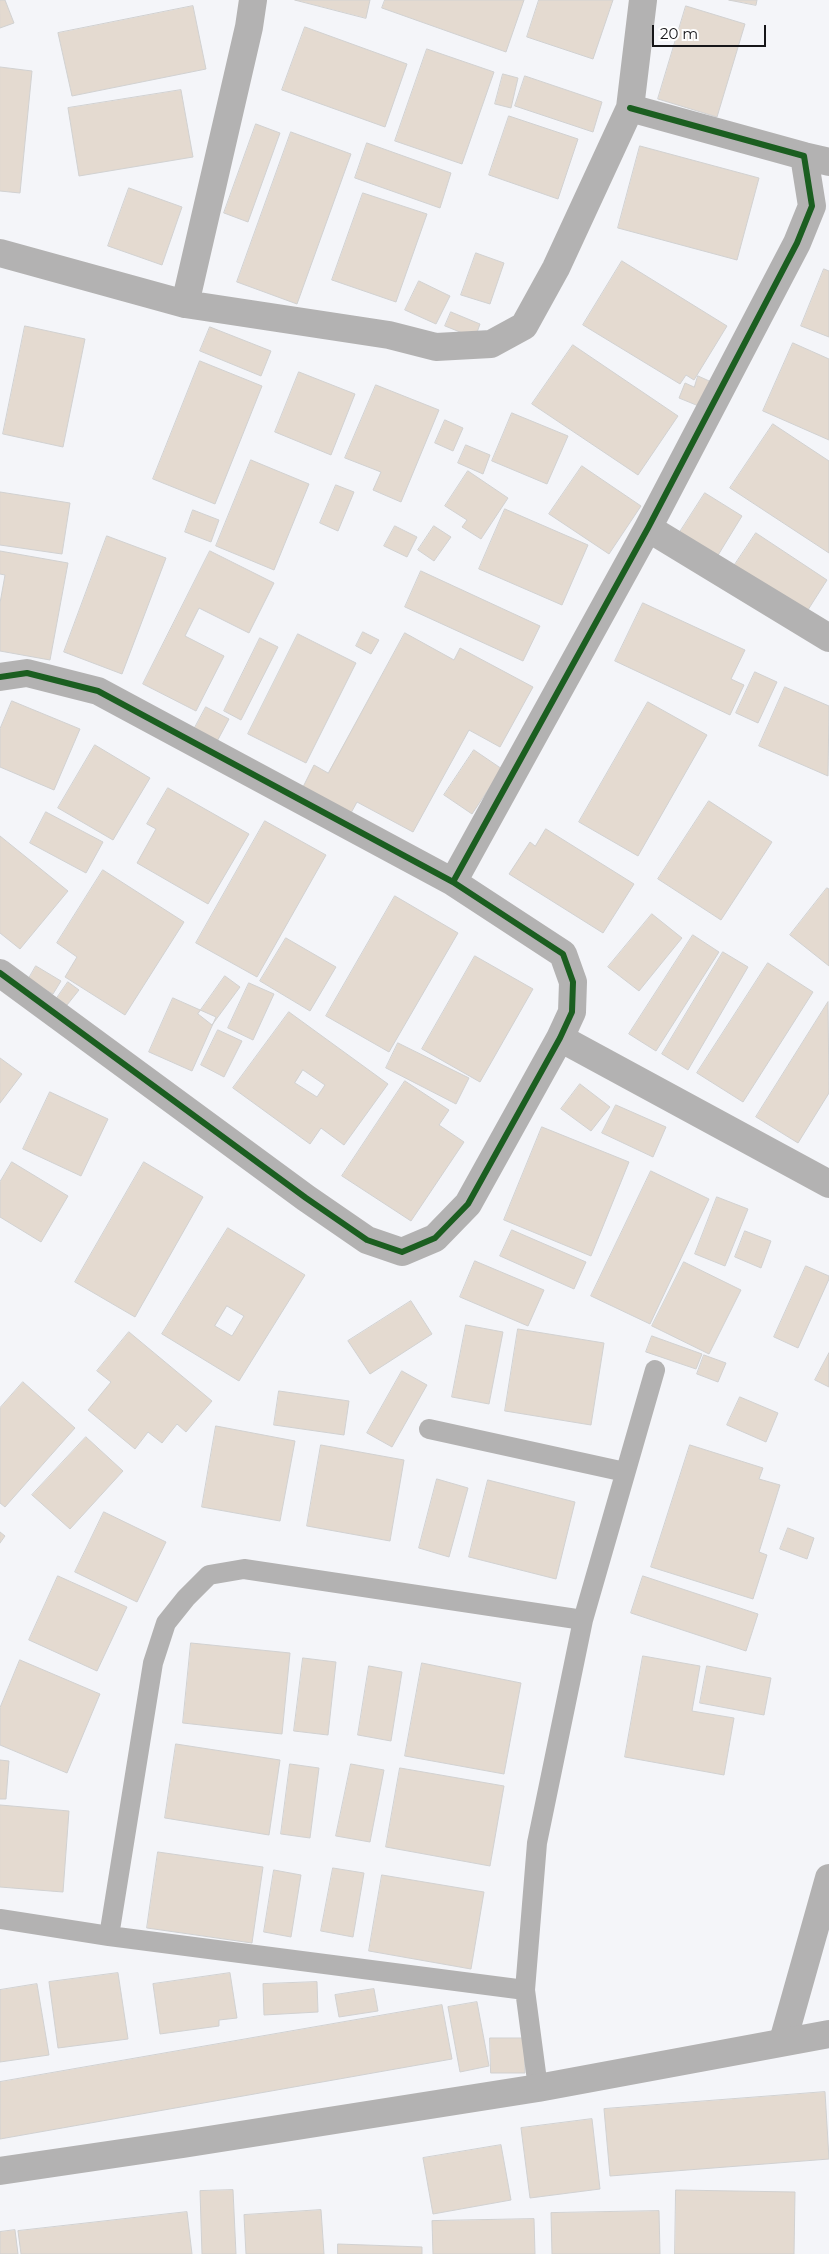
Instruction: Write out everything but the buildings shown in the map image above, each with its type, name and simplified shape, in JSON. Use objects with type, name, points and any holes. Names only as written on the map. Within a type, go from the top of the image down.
[{"type":"street","points":[[185,304],[249,27],[253,0]]},
{"type":"street","points":[[0,253],[185,304],[389,335],[436,347],[491,344],[524,326],[556,268],[630,108],[643,0]]},
{"type":"street","points":[[453,882],[648,528],[797,243],[812,206],[816,159],[630,108]]},
{"type":"street","points":[[648,528],[829,638]]},
{"type":"street","points":[[0,678],[27,673],[98,691],[288,795],[453,882],[563,954],[572,982],[572,1012],[560,1038],[468,1204],[435,1238],[402,1252],[367,1240],[306,1198],[0,973]]},
{"type":"street","points":[[560,1038],[829,1184]]},
{"type":"street","points":[[783,2041],[829,1878]]},
{"type":"street","points":[[0,2171],[538,2088],[783,2041],[829,2034]]},
{"type":"lane","points":[[538,2088],[525,1990],[538,1843],[583,1620],[655,1370]]},
{"type":"lane","points":[[429,1429],[625,1472]]},
{"type":"lane","points":[[109,1936],[153,1664],[166,1623],[186,1598],[209,1576],[244,1569],[583,1620]]},
{"type":"lane","points":[[0,1919],[109,1936],[525,1990]]},
{"type":"cycle path","points":[[453,882],[648,528],[797,243],[812,206],[804,156],[630,108]]},
{"type":"cycle path","points":[[0,677],[27,673],[98,691],[453,882],[563,954],[573,982],[572,1012],[560,1038],[468,1204],[435,1238],[402,1252],[367,1240],[306,1198],[0,973]]}]
